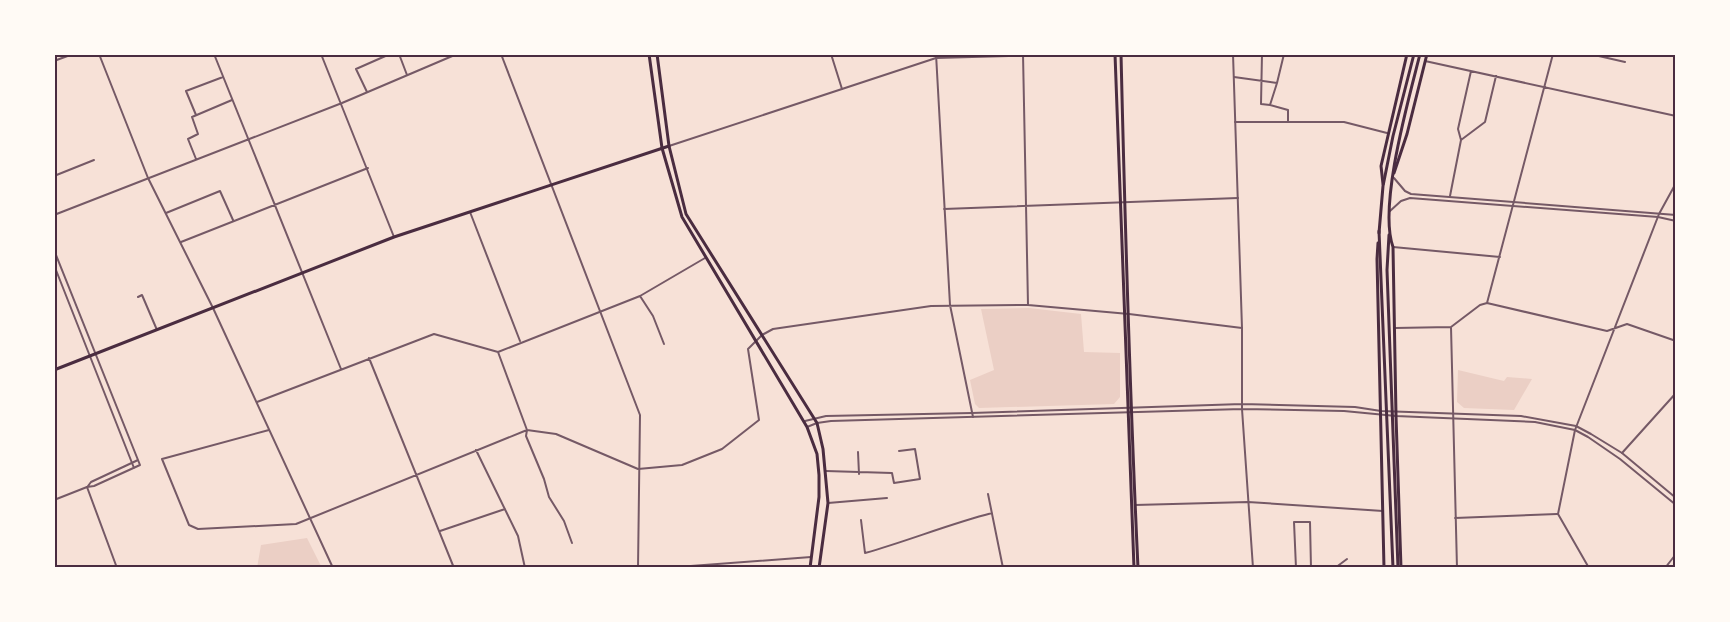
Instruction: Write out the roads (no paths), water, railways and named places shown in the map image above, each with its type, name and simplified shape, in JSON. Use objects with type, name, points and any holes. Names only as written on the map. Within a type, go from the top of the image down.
[{"type":"main road","points":[[649,54],[662,148],[682,217],[807,427],[817,454],[819,497],[810,568]]},
{"type":"main road","points":[[657,54],[669,146],[686,214],[817,423],[824,449],[828,503],[819,568]]},
{"type":"main road","points":[[1115,54],[1123,202],[1128,408],[1135,505],[1136,568]]},
{"type":"main road","points":[[1121,54],[1123,202]]},
{"type":"main road","points":[[1383,186],[1381,166],[1387,133],[1407,54]]},
{"type":"main road","points":[[1384,568],[1377,259],[1383,186],[1414,54]]},
{"type":"main road","points":[[1393,568],[1384,270],[1401,130],[1420,54]]},
{"type":"main road","points":[[1394,176],[1427,54]]},
{"type":"main road","points":[[54,370],[394,237],[669,146]]},
{"type":"main road","points":[[1379,231],[1384,270],[1399,568]]},
{"type":"main road","points":[[1389,235],[1393,247],[1399,568]]},
{"type":"main road","points":[[1129,413],[1136,568]]},
{"type":"street","points":[[54,61],[73,54]]},
{"type":"street","points":[[99,54],[148,178],[213,308],[333,568]]},
{"type":"street","points":[[214,54],[341,369]]},
{"type":"street","points":[[321,54],[394,237]]},
{"type":"street","points":[[367,92],[356,69],[390,54]]},
{"type":"street","points":[[399,54],[407,75]]},
{"type":"street","points":[[443,54],[445,59]]},
{"type":"street","points":[[54,215],[342,103],[457,54]]},
{"type":"street","points":[[501,54],[640,415],[638,568]]},
{"type":"street","points":[[831,54],[842,89]]},
{"type":"street","points":[[936,54],[950,306],[973,415]]},
{"type":"street","points":[[669,146],[936,58],[1084,54]]},
{"type":"street","points":[[1233,54],[1242,328],[1242,409],[1253,568]]},
{"type":"street","points":[[1262,54],[1261,104],[1288,110],[1288,122]]},
{"type":"street","points":[[1270,105],[1284,54]]},
{"type":"street","points":[[1487,303],[1553,54]]},
{"type":"street","points":[[1590,54],[1624,62]]},
{"type":"street","points":[[1023,55],[1028,305]]},
{"type":"street","points":[[1425,61],[1676,116]]},
{"type":"street","points":[[1450,196],[1461,140],[1458,129],[1471,71]]},
{"type":"street","points":[[1461,140],[1485,122],[1496,76]]},
{"type":"street","points":[[196,115],[186,91],[223,77]]},
{"type":"street","points":[[1234,77],[1277,83]]},
{"type":"street","points":[[196,159],[188,139],[198,134],[192,117],[232,100]]},
{"type":"street","points":[[1235,122],[1344,122],[1387,133]]},
{"type":"street","points":[[54,176],[94,160]]},
{"type":"street","points":[[181,242],[368,168]]},
{"type":"street","points":[[1394,176],[1405,191],[1411,194],[1659,216],[1676,221]]},
{"type":"street","points":[[1589,568],[1558,514],[1575,430],[1659,216],[1676,183]]},
{"type":"street","points":[[166,213],[220,191],[234,221]]},
{"type":"street","points":[[944,208],[1238,198]]},
{"type":"street","points":[[1390,211],[1401,201],[1410,198],[1513,207],[1659,216],[1676,215]]},
{"type":"street","points":[[470,212],[521,342]]},
{"type":"street","points":[[1393,247],[1500,257]]},
{"type":"street","points":[[54,250],[140,465],[94,486],[54,500]]},
{"type":"street","points":[[257,402],[434,334],[498,352],[640,296],[705,258]]},
{"type":"street","points":[[54,265],[134,468]]},
{"type":"street","points":[[138,297],[142,295],[157,330]]},
{"type":"street","points":[[640,296],[653,316],[664,344]]},
{"type":"street","points":[[1395,328],[1451,327],[1480,305],[1487,303],[1607,331],[1627,324],[1676,341]]},
{"type":"street","points":[[270,429],[162,459],[189,525],[198,529],[296,524],[527,430],[556,434],[638,469],[682,465],[722,449],[759,420],[748,349],[762,335],[773,329],[931,306],[1028,305],[1242,328]]},
{"type":"street","points":[[143,309],[147,308]]},
{"type":"street","points":[[1451,327],[1457,567]]},
{"type":"street","points":[[498,352],[549,497],[564,521],[572,543]]},
{"type":"street","points":[[369,358],[454,568]]},
{"type":"street","points":[[1622,453],[1676,393]]},
{"type":"street","points":[[807,427],[817,423],[1242,404],[1355,407],[1381,413]]},
{"type":"street","points":[[804,422],[826,416],[1129,413],[1242,409],[1344,411],[1535,422],[1575,430],[1620,459],[1676,505]]},
{"type":"street","points":[[1396,414],[1521,416],[1576,426],[1622,453],[1676,498]]},
{"type":"street","points":[[826,471],[859,474],[892,473],[894,483],[920,479],[915,449],[899,451]]},
{"type":"street","points":[[476,450],[518,536],[525,568]]},
{"type":"street","points":[[858,452],[859,474]]},
{"type":"street","points":[[87,487],[91,482],[138,460]]},
{"type":"street","points":[[87,487],[117,568]]},
{"type":"street","points":[[988,494],[1004,568]]},
{"type":"street","points":[[828,503],[887,498]]},
{"type":"street","points":[[1135,505],[1248,502],[1383,511]]},
{"type":"street","points":[[439,531],[506,509]]},
{"type":"street","points":[[861,520],[866,553],[906,542],[956,522],[992,513]]},
{"type":"street","points":[[1455,518],[1558,514]]},
{"type":"street","points":[[1296,568],[1294,522],[1310,522],[1311,568]]},
{"type":"street","points":[[1665,568],[1676,554]]},
{"type":"street","points":[[664,568],[812,557]]},
{"type":"street","points":[[1335,568],[1347,559]]}]
